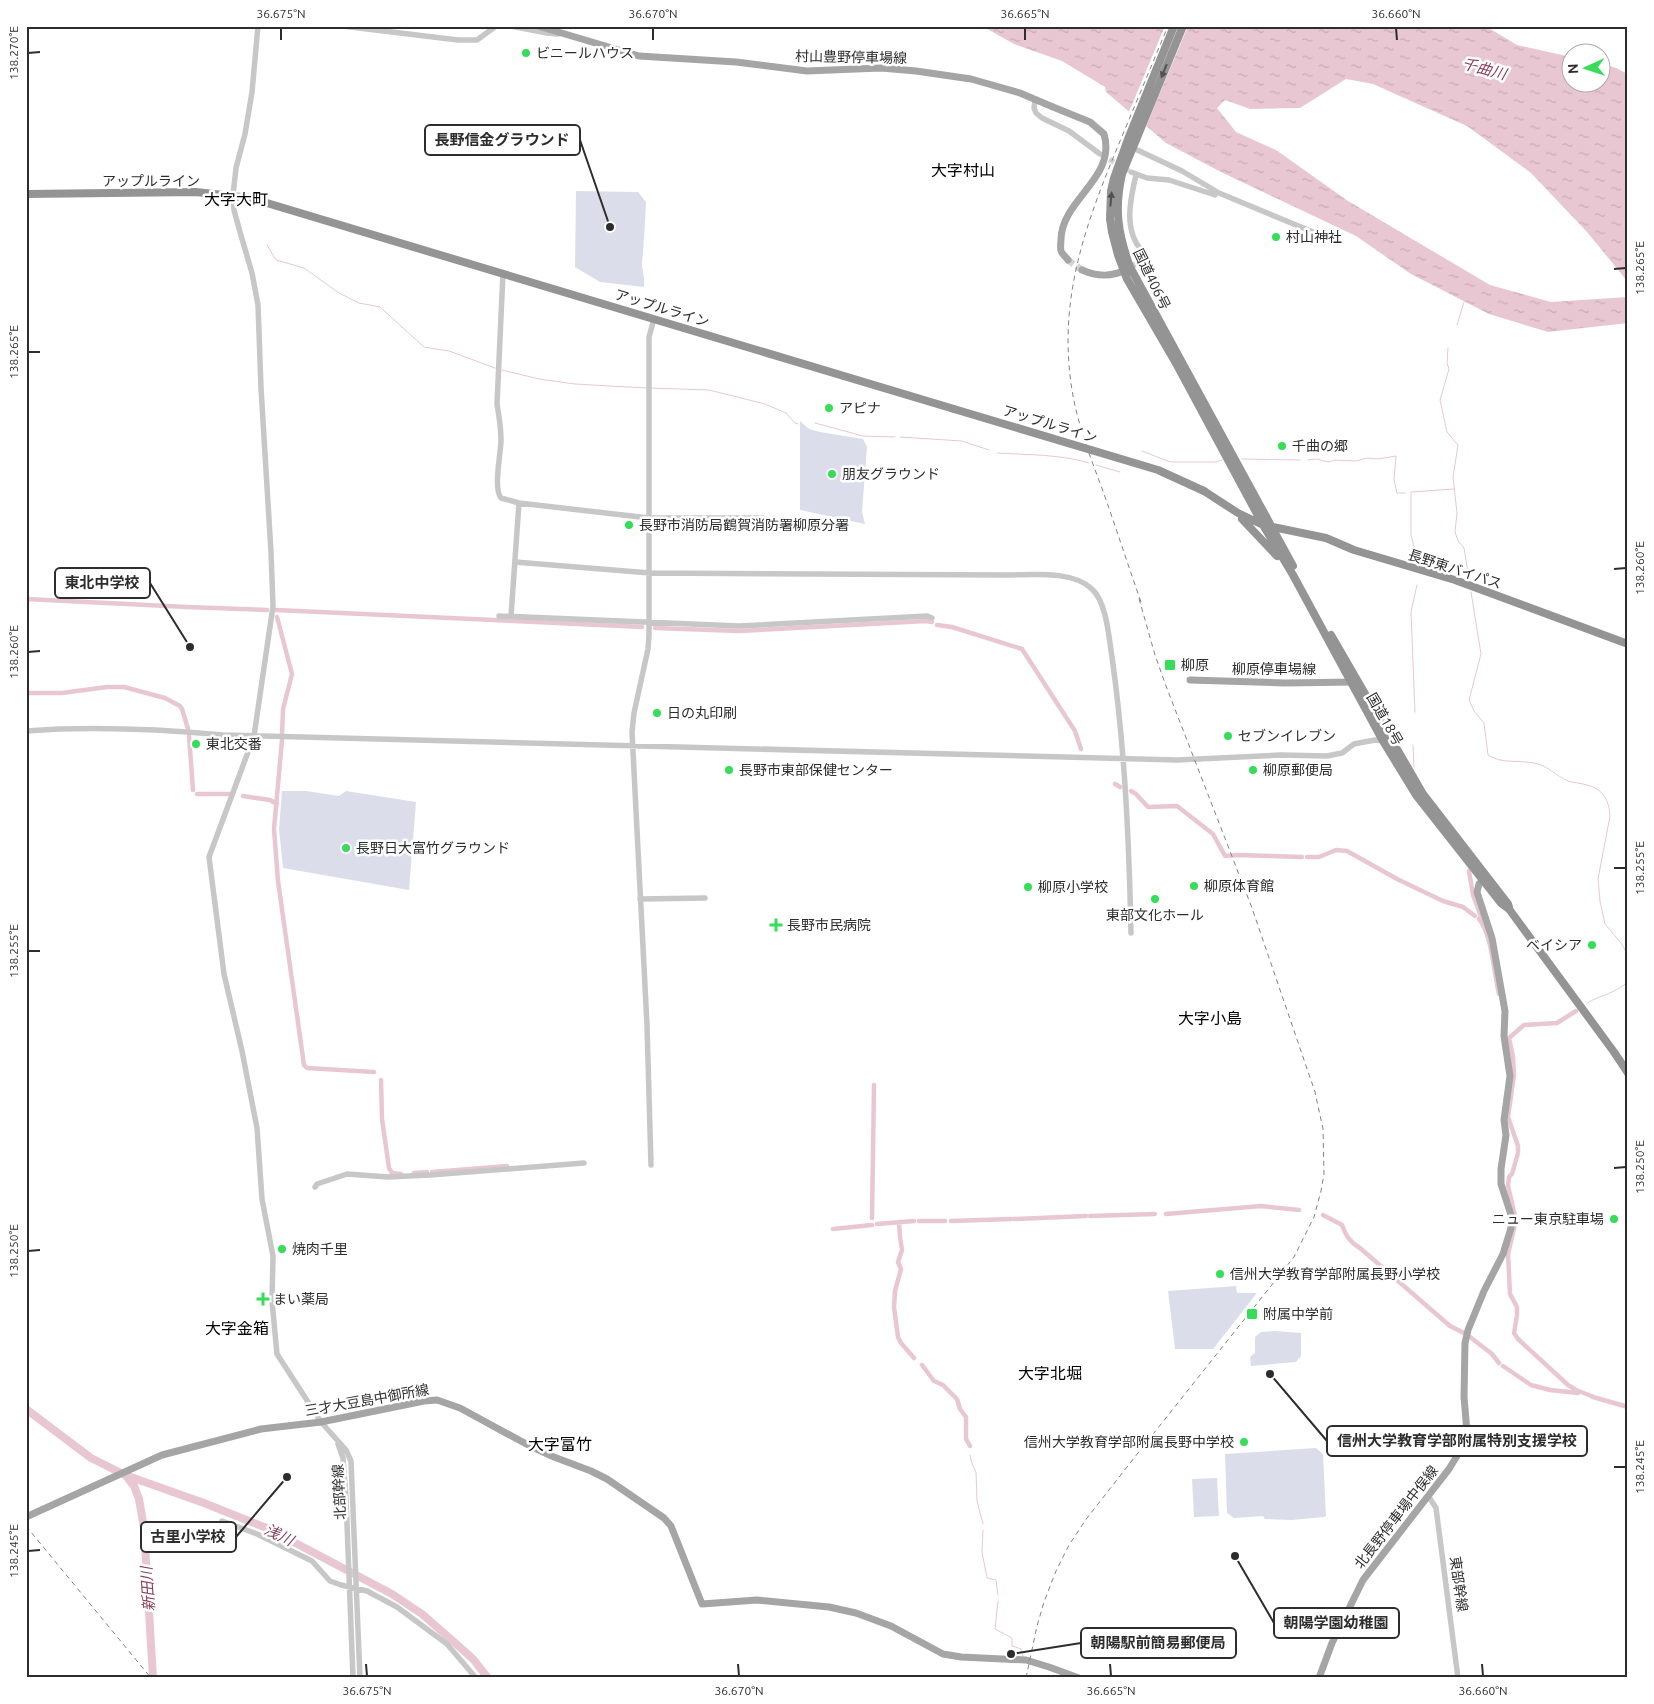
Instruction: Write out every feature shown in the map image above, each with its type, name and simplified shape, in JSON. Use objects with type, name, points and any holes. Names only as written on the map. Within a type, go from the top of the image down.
[{"type":"highway","name":"国道406号","points":[[1174,26],[1122,174],[1118,209],[1120,237],[1127,269],[1263,525]]},
{"type":"highway","name":"国道406号","points":[[1132,143],[1183,26]]},
{"type":"highway","name":"アップルライン","points":[[26,194],[196,192],[250,198],[1158,470],[1204,491],[1236,512],[1263,525],[1272,527]]},
{"type":"highway","name":"国道406号","points":[[1127,269],[1272,527]]},
{"type":"highway","points":[[1247,496],[1245,507],[1236,512],[1275,553],[1294,580]]},
{"type":"highway","name":"国道18号","points":[[1263,525],[1354,682],[1416,795],[1486,879],[1501,903],[1509,909],[1628,1073]]},
{"type":"highway","name":"長野東バイパス","points":[[1272,527],[1326,538],[1354,550],[1455,580],[1628,644]]},
{"type":"highway","name":"国道18号","points":[[1272,527],[1354,682]]},
{"type":"main road","name":"村山豊野停車場線","points":[[538,26],[639,56],[736,62],[807,72],[880,68],[946,75],[980,81],[1020,94],[1090,122],[1104,134],[1107,150],[1095,180],[1067,217],[1061,234],[1061,250],[1068,260]]},
{"type":"main road","points":[[1082,270],[1104,276],[1114,275],[1127,269]]},
{"type":"main road","name":"柳原停車場線","points":[[1190,680],[1284,683],[1354,682]]},
{"type":"main road","name":"北長野停車場中俣線","points":[[1319,1678],[1332,1643],[1363,1580],[1449,1469],[1463,1446],[1466,1436],[1464,1397],[1465,1343],[1468,1330],[1484,1291],[1503,1254],[1511,1228],[1511,1215],[1501,1184],[1501,1169],[1506,1135],[1504,1120],[1510,1067],[1504,1036],[1505,1011],[1492,938],[1477,892],[1479,884],[1486,879]]},
{"type":"main road","name":"三才大豆島中御所線","points":[[26,1517],[162,1455],[243,1433],[321,1422],[437,1400],[447,1403],[538,1450],[591,1471],[614,1484],[664,1518],[671,1526],[702,1604],[757,1600],[829,1607],[856,1613],[891,1626],[943,1654],[970,1658],[1026,1660],[1079,1678]]},
{"type":"street","points":[[258,26],[250,110],[237,162],[233,195],[238,225],[252,273],[258,305],[264,463],[273,606],[254,736],[209,857],[224,974],[242,1050],[257,1128],[262,1199],[273,1256],[272,1302],[277,1354],[321,1422],[332,1434]]},
{"type":"street","points":[[342,26],[458,40],[477,40],[496,26]]},
{"type":"street","points":[[511,26],[547,34],[563,33]]},
{"type":"street","points":[[1035,101],[1034,108],[1036,113],[1042,118],[1069,131],[1100,154]]},
{"type":"street","points":[[1132,143],[1219,193],[1313,232]]},
{"type":"street","points":[[1127,269],[1138,263],[1143,252],[1138,247],[1130,228],[1129,192],[1133,174],[1169,180],[1216,195],[1219,193]]},
{"type":"street","points":[[502,273],[497,404],[501,422],[498,490],[501,498],[519,503],[649,518],[763,518]]},
{"type":"street","points":[[651,1166],[648,1026],[632,746],[634,713],[648,649],[650,573],[649,337],[654,319]]},
{"type":"street","points":[[511,616],[519,503]]},
{"type":"street","points":[[515,562],[650,573],[1005,575],[1060,576],[1078,579],[1095,592],[1106,620],[1123,758],[1128,820],[1132,933]]},
{"type":"street","points":[[499,616],[739,626],[927,616],[932,618]]},
{"type":"street","points":[[26,731],[92,729],[254,736],[1197,760],[1280,755],[1327,756],[1342,753],[1354,744],[1375,740],[1387,741]]},
{"type":"street","points":[[640,899],[706,898]]},
{"type":"street","points":[[315,1187],[317,1184],[347,1174],[388,1177],[584,1163]]},
{"type":"street","name":"北部幹線","points":[[332,1434],[341,1450],[343,1458],[348,1562],[353,1585]]},
{"type":"street","name":"北部幹線","points":[[332,1434],[346,1450],[352,1467],[355,1568],[353,1585]]},
{"type":"street","name":"東部幹線","points":[[1428,1497],[1436,1508],[1458,1678]]},
{"type":"street","points":[[222,1521],[279,1543],[312,1561],[330,1581],[353,1585],[375,1594],[397,1607],[446,1644],[476,1678]]},
{"type":"street","points":[[353,1585],[353,1678]]},
{"type":"street","points":[[353,1585],[360,1678]]},
{"type":"shaded area","points":[[576,191],[638,192],[646,202],[642,263],[644,287],[600,282],[575,267]]},
{"type":"shaded area","name":"朋友グラウンド","points":[[800,421],[809,429],[863,439],[867,447],[862,512],[865,524],[800,510]]},
{"type":"shaded area","name":"長野日大富竹グラウンド","points":[[282,791],[306,791],[339,796],[346,791],[416,802],[409,890],[283,868],[279,829]]},
{"type":"shaded area","points":[[1236,1286],[1237,1293],[1257,1293],[1213,1349],[1175,1349],[1168,1291]]},
{"type":"shaded area","points":[[1261,1332],[1301,1333],[1301,1356],[1296,1362],[1251,1366],[1250,1357],[1255,1353],[1255,1337]]},
{"type":"shaded area","points":[[1316,1448],[1323,1454],[1326,1516],[1292,1520],[1265,1519],[1263,1516],[1234,1518],[1227,1513],[1225,1454]]},
{"type":"shaded area","points":[[1217,1478],[1219,1516],[1194,1517],[1192,1479]]},
{"type":"water","name":"千曲川","points":[[982,26],[1482,26],[1517,45],[1562,55],[1562,92],[1612,92],[1612,67],[1616,68],[1628,74],[1628,282],[1587,232],[1531,173],[1467,126],[1373,84],[1346,79],[1300,108],[1250,109],[1225,100],[1217,108],[1236,132],[1276,150],[1348,201],[1490,285],[1551,302],[1628,297],[1628,323],[1548,332],[1489,314],[1411,274],[1356,236],[1219,171],[1166,143],[1106,92],[1105,87],[1062,61],[1014,44]]},
{"type":"pier","points":[[1165,26],[1188,26],[1145,129],[1128,114]]},
{"type":"waterway","points":[[267,245],[276,260],[304,268],[339,293],[359,303],[380,307],[424,347],[449,351],[495,368]]},
{"type":"waterway","points":[[1457,325],[1464,302]]},
{"type":"waterway","points":[[1448,348],[1447,363],[1449,369],[1440,400],[1447,432],[1458,445],[1453,477],[1457,513],[1455,532],[1458,541],[1464,548],[1469,579]]},
{"type":"waterway","points":[[502,370],[539,379],[575,384],[646,388]]},
{"type":"waterway","points":[[650,388],[709,390],[765,404],[786,413],[798,424]]},
{"type":"waterway","points":[[815,423],[863,436],[895,437]]},
{"type":"waterway","points":[[900,437],[962,441],[989,450]]},
{"type":"waterway","points":[[1142,451],[1170,462],[1216,462],[1222,460]]},
{"type":"waterway","points":[[997,453],[1055,456],[1089,463]]},
{"type":"waterway","points":[[1308,460],[1316,459],[1329,462],[1334,460],[1356,461],[1367,458],[1378,459],[1396,456],[1394,480],[1397,493],[1405,493]]},
{"type":"waterway","points":[[1242,459],[1300,460]]},
{"type":"waterway","points":[[1096,465],[1120,472]]},
{"type":"waterway","points":[[1414,547],[1411,535],[1411,492],[1454,489]]},
{"type":"waterway","points":[[1415,712],[1411,612],[1417,585]]},
{"type":"waterway","points":[[1471,592],[1481,654],[1469,700],[1474,711],[1484,723],[1488,755],[1504,761],[1539,764],[1568,781],[1585,784],[1597,789],[1607,800],[1610,816],[1598,879],[1600,901],[1605,924],[1621,943],[1628,955]]},
{"type":"waterway","points":[[26,599],[267,610]]},
{"type":"waterway","points":[[276,610],[642,627]]},
{"type":"waterway","points":[[277,617],[292,674],[283,709],[282,734]]},
{"type":"waterway","points":[[655,628],[739,631],[932,622]]},
{"type":"waterway","points":[[937,625],[952,627],[1022,649],[1075,731],[1081,749]]},
{"type":"waterway","points":[[26,693],[62,693],[107,687],[124,687],[165,698],[180,706],[188,729]]},
{"type":"waterway","points":[[189,736],[193,790]]},
{"type":"waterway","points":[[282,740],[274,829],[278,881],[304,1065],[307,1068],[374,1072]]},
{"type":"waterway","points":[[1413,745],[1414,767]]},
{"type":"waterway","points":[[1115,784],[1120,787]]},
{"type":"waterway","points":[[1131,791],[1148,807],[1177,806],[1213,834],[1225,856],[1302,857]]},
{"type":"waterway","points":[[197,794],[230,794]]},
{"type":"waterway","points":[[243,796],[270,800],[277,804]]},
{"type":"waterway","points":[[1307,857],[1319,857],[1336,850],[1347,851],[1397,879],[1443,901],[1463,907],[1475,916]]},
{"type":"waterway","points":[[1469,871],[1473,895],[1483,922]]},
{"type":"waterway","points":[[1479,919],[1490,944],[1499,994]]},
{"type":"waterway","points":[[1587,1003],[1614,991],[1628,981]]},
{"type":"waterway","points":[[1509,1038],[1524,1025],[1557,1023],[1576,1011]]},
{"type":"waterway","points":[[1509,1038],[1514,1075],[1508,1117],[1518,1146],[1518,1153],[1512,1174],[1509,1177],[1508,1186],[1516,1220],[1508,1254],[1510,1294],[1517,1307],[1514,1333],[1518,1339],[1568,1385],[1594,1397]]},
{"type":"waterway","points":[[381,1080],[382,1119],[389,1168],[392,1173],[401,1174]]},
{"type":"waterway","points":[[872,1218],[874,1085]]},
{"type":"waterway","points":[[432,1172],[507,1166]]},
{"type":"waterway","points":[[414,1173],[427,1172]]},
{"type":"waterway","points":[[1166,1214],[1261,1206],[1299,1210]]},
{"type":"waterway","points":[[1090,1216],[1155,1214]]},
{"type":"waterway","points":[[1323,1215],[1342,1225],[1351,1241],[1450,1326],[1464,1333]]},
{"type":"waterway","points":[[1014,1219],[1086,1216]]},
{"type":"waterway","points":[[951,1221],[1011,1219]]},
{"type":"waterway","points":[[877,1224],[914,1221]]},
{"type":"waterway","points":[[919,1221],[945,1221]]},
{"type":"waterway","points":[[899,1222],[902,1250],[898,1262],[901,1269],[895,1291],[894,1307],[898,1337],[914,1358]]},
{"type":"waterway","points":[[833,1229],[872,1225]]},
{"type":"waterway","points":[[1470,1337],[1492,1354],[1499,1363]]},
{"type":"waterway","points":[[922,1365],[934,1381],[943,1385],[957,1399],[960,1409],[966,1417],[966,1439],[970,1446]]},
{"type":"waterway","points":[[1503,1366],[1531,1385],[1550,1390],[1578,1393]]},
{"type":"waterway","points":[[1593,1397],[1628,1407]]},
{"type":"waterway","name":"浅川","points":[[26,1409],[91,1458],[125,1475],[204,1503],[269,1529],[392,1594],[422,1614],[473,1659],[488,1678]]},
{"type":"waterway","points":[[970,1455],[976,1472],[977,1501],[983,1524]]},
{"type":"waterway","name":"新田川","points":[[127,1477],[134,1486],[139,1499],[144,1528],[153,1678]]},
{"type":"waterway","points":[[983,1530],[982,1552],[987,1578],[996,1580],[998,1595]]},
{"type":"waterway","points":[[998,1601],[995,1629],[1012,1638],[1012,1646],[1021,1649],[1023,1656]]},
{"type":"tunnel","points":[[1102,155],[1131,172]]},
{"type":"tunnel","points":[[1068,260],[1082,270]]},
{"type":"railway","points":[[1141,602],[1087,449],[1075,405],[1070,375],[1069,312],[1080,252],[1099,193],[1168,26]]},
{"type":"railway","points":[[1026,1678],[1044,1602],[1069,1545],[1087,1518],[1294,1257],[1314,1217],[1324,1174],[1323,1129],[1315,1092],[1252,908],[1166,686],[1138,595]]},
{"type":"railway","points":[[26,1526],[151,1678]]},
{"type":"place","name":"ビニールハウス","points":[[526,53]]},
{"type":"place","name":"長野信金グラウンド","points":[[610,227]]},
{"type":"place","name":"村山神社","points":[[1276,237]]},
{"type":"place","name":"アピナ","points":[[829,408]]},
{"type":"place","name":"千曲の郷","points":[[1282,446]]},
{"type":"place","name":"朋友グラウンド","points":[[832,474]]},
{"type":"place","name":"長野市消防局鶴賀消防署柳原分署","points":[[629,525]]},
{"type":"place","name":"東北中学校","points":[[190,647]]},
{"type":"place","name":"柳原","points":[[1170,665]]},
{"type":"place","name":"日の丸印刷","points":[[657,713]]},
{"type":"place","name":"セブンイレブン","points":[[1228,736]]},
{"type":"place","name":"東北交番","points":[[196,744]]},
{"type":"place","name":"長野市東部保健センター","points":[[729,770]]},
{"type":"place","name":"柳原郵便局","points":[[1253,770]]},
{"type":"place","name":"長野日大富竹グラウンド","points":[[346,848]]},
{"type":"place","name":"柳原体育館","points":[[1194,886]]},
{"type":"place","name":"柳原小学校","points":[[1028,887]]},
{"type":"place","name":"東部文化ホール","points":[[1155,899]]},
{"type":"place","name":"長野市民病院","points":[[776,925]]},
{"type":"place","name":"ベイシア","points":[[1592,945]]},
{"type":"place","name":"ニュー東京駐車場","points":[[1614,1219]]},
{"type":"place","name":"焼肉千里","points":[[282,1249]]},
{"type":"place","name":"信州大学教育学部附属長野小学校","points":[[1220,1274]]},
{"type":"place","name":"まい薬局","points":[[263,1299]]},
{"type":"place","name":"附属中学前","points":[[1252,1314]]},
{"type":"place","name":"信州大学教育学部附属特別支援学校","points":[[1270,1374]]},
{"type":"place","name":"信州大学教育学部附属長野中学校","points":[[1244,1442]]},
{"type":"place","name":"古里小学校","points":[[287,1477]]},
{"type":"place","name":"朝陽学園幼稚園","points":[[1235,1556]]},
{"type":"place","name":"朝陽駅前簡易郵便局","points":[[1011,1654]]},
{"type":"district","name":"大字村山","points":[[963,170]]},
{"type":"district","name":"大字大町","points":[[236,199]]},
{"type":"district","name":"大字小島","points":[[1210,1018]]},
{"type":"district","name":"大字金箱","points":[[237,1328]]},
{"type":"district","name":"大字北堀","points":[[1050,1373]]},
{"type":"district","name":"大字富竹","points":[[560,1444]]}]
